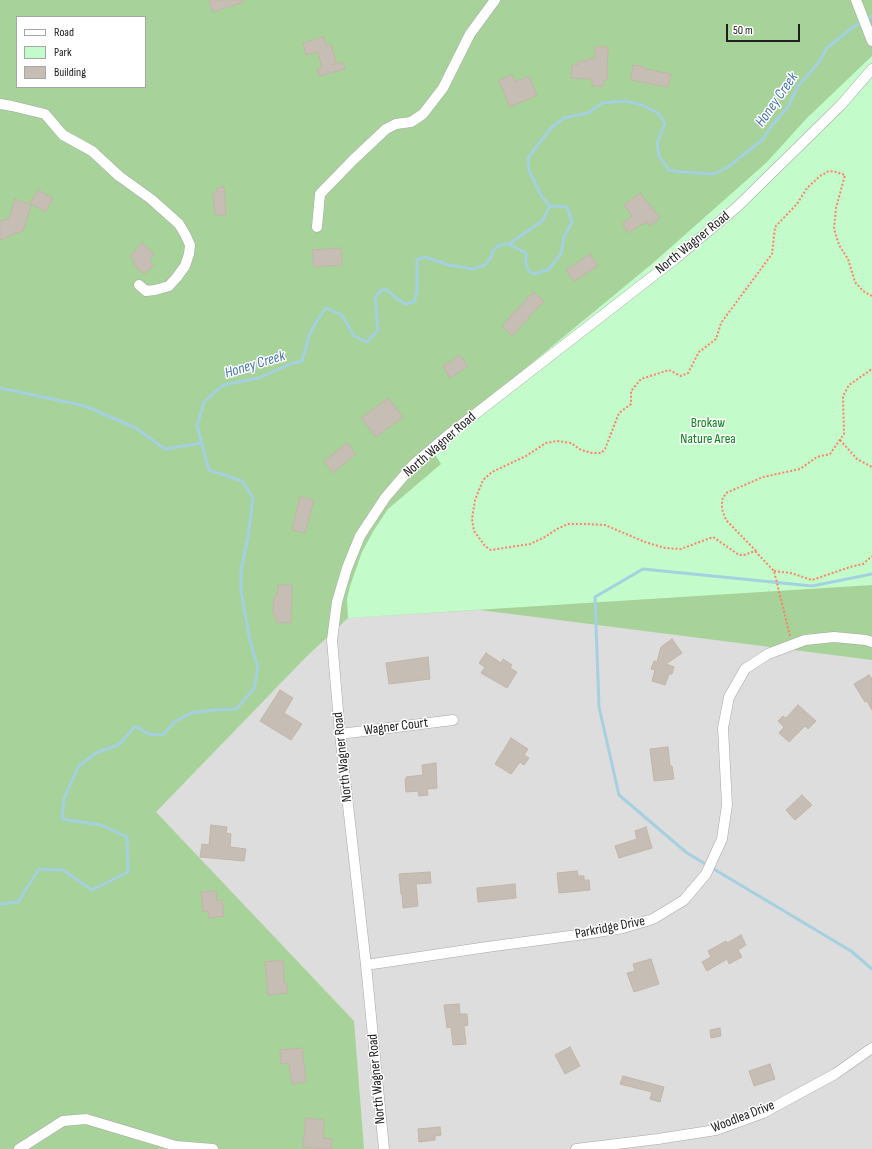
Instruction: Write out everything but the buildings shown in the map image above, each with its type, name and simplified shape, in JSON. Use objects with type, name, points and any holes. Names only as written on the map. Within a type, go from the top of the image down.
[{"type":"street","points":[[316,227],[320,194],[357,155],[386,128],[396,124],[411,122],[423,114],[443,88],[470,34],[495,0]]},
{"type":"street","points":[[858,3],[870,36]]},
{"type":"street","name":"North Wagner Road","points":[[384,1149],[366,965],[340,734],[332,640],[337,602],[347,568],[360,536],[385,498],[414,464],[447,436],[670,263],[737,207],[841,105],[872,69]]},
{"type":"street","points":[[0,104],[45,114],[63,135],[92,151],[119,176],[179,224],[190,245],[185,266],[178,277],[169,286],[156,290],[146,291],[139,285]]},
{"type":"street","name":"Parkridge Drive","points":[[366,965],[623,928],[654,919],[684,900],[706,874],[722,839],[727,805],[723,728],[729,697],[745,669],[768,654],[805,640],[834,637],[866,640],[872,642]]},
{"type":"street","name":"Wagner Court","points":[[340,734],[453,720]]},
{"type":"street","name":"Woodlea Drive","points":[[576,1149],[658,1140],[716,1130],[762,1113],[835,1074],[872,1048]]},
{"type":"street","points":[[19,1149],[64,1121],[86,1119],[176,1146],[213,1149]]},
{"type":"path","points":[[756,552],[739,555],[713,537],[681,549],[665,548],[645,542],[606,525],[587,524],[568,524],[530,544],[491,550],[485,546],[474,531],[472,518],[475,500],[484,480],[492,472],[526,456],[546,443],[557,441],[571,443],[582,450],[592,453],[601,453],[605,449],[619,413],[631,404],[631,391],[641,379],[669,370],[681,376],[688,373],[699,352],[716,339],[721,323],[772,254],[775,227],[796,204],[807,188],[820,176],[829,171],[845,175],[836,208],[834,229],[839,245],[848,259],[855,282],[863,291],[872,296]]},
{"type":"path","points":[[792,644],[774,571],[726,520],[722,509],[722,500],[726,493],[763,477],[800,469],[817,457],[830,454],[844,434],[843,396],[850,385],[872,369]]},
{"type":"path","points":[[840,440],[857,458],[872,467]]},
{"type":"path","points":[[774,571],[791,573],[812,580],[863,564],[872,556]]},
{"type":"shaded area","points":[[0,0],[872,0],[348,618],[872,585],[872,1149],[0,1149]]},
{"type":"green space","points":[[0,0],[872,0],[872,660],[480,610],[348,618],[307,656],[156,812],[354,1021],[364,1149],[0,1149]]},
{"type":"green space","name":"Brokaw Nature Area","points":[[872,56],[872,585],[348,618],[347,599],[350,586],[362,552],[374,530],[388,509],[441,464],[430,447],[653,263],[766,163],[807,118]]},
{"type":"waterway","name":"Honey Creek","points":[[0,904],[18,902],[39,869],[63,870],[92,890],[128,872],[127,837],[101,825],[62,819],[64,799],[78,767],[96,753],[120,744],[135,726],[149,734],[162,735],[176,721],[191,713],[236,709],[254,689],[258,668],[250,641],[241,591],[241,571],[248,537],[253,498],[242,481],[209,470],[197,426],[204,402],[223,385],[259,378],[290,364],[302,361],[309,336],[316,322],[326,308],[342,315],[354,336],[367,342],[378,330],[375,298],[381,290],[387,290],[405,304],[414,302],[417,291],[417,260],[425,257],[449,265],[472,269],[485,265],[491,257],[493,251],[499,245],[509,244],[526,253],[526,264],[529,271],[534,274],[548,270],[561,254],[564,237],[572,222],[567,207],[550,206],[542,197],[529,170],[528,158],[550,129],[564,118],[588,113],[602,103],[625,101],[642,105],[658,113],[665,123],[657,143],[659,156],[669,170],[714,174],[728,167],[762,140],[773,124],[788,107],[798,86],[819,62],[827,48],[853,27],[872,16]]},
{"type":"waterway","points":[[509,244],[542,221],[550,206]]},
{"type":"waterway","points":[[0,388],[85,406],[134,427],[165,449],[202,443]]},
{"type":"waterway","points":[[872,574],[812,586],[643,569],[595,597],[599,707],[619,795],[687,853],[851,951],[872,969]]}]
